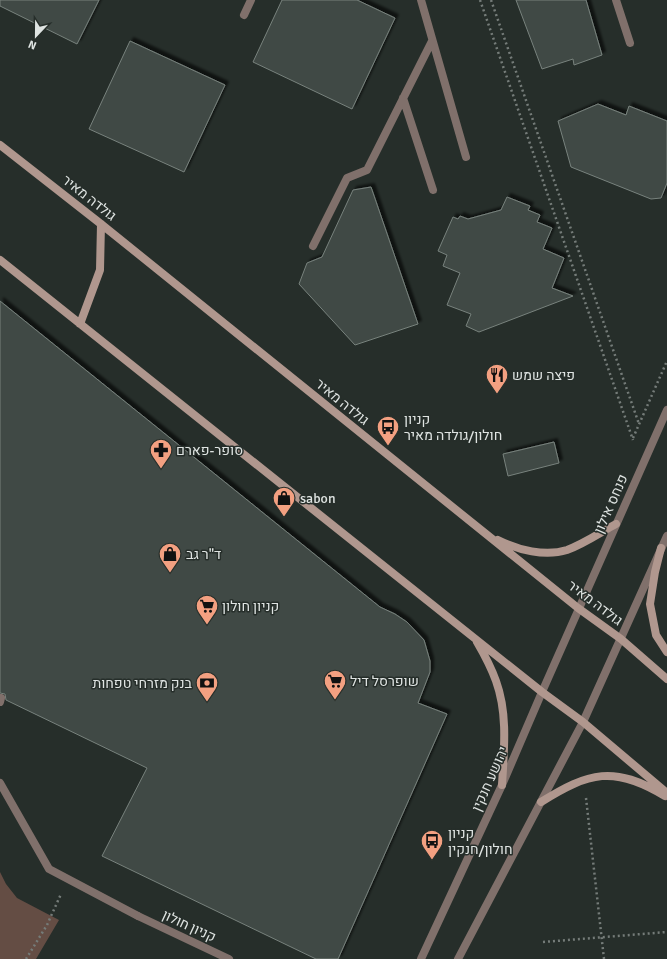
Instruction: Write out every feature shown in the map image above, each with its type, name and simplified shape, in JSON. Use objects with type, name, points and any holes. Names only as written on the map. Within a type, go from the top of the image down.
[{"type":"main road","name":"גולדה מאיר","points":[[0,145],[578,608],[621,639],[667,679]]},
{"type":"main road","points":[[80,324],[100,270],[100,224]]},
{"type":"main road","points":[[0,260],[542,692],[583,722],[667,793]]},
{"type":"main road","points":[[481,530],[509,546],[529,551],[554,552],[568,550],[616,524]]},
{"type":"main road","points":[[661,548],[655,572],[650,604],[656,635],[667,652]]},
{"type":"main road","points":[[475,638],[491,667],[497,682],[503,709],[505,735],[502,785]]},
{"type":"main road","points":[[541,802],[567,786],[584,779],[599,776],[618,776],[634,780],[667,798]]},
{"type":"street","points":[[244,15],[251,0]]},
{"type":"street","points":[[420,0],[466,157]]},
{"type":"street","points":[[616,0],[630,44]]},
{"type":"street","points":[[313,246],[347,178],[367,170],[432,40]]},
{"type":"street","points":[[403,98],[433,190]]},
{"type":"street","name":"פנחס אילון","points":[[578,608],[667,410]]},
{"type":"street","points":[[458,959],[583,722],[667,536]]},
{"type":"street","name":"יהושע חנקין","points":[[421,959],[502,785],[578,608]]},
{"type":"street","name":"קניון חולון","points":[[0,783],[49,869],[138,916],[229,959]]},
{"type":"path","points":[[480,0],[633,440]]},
{"type":"path","points":[[492,0],[639,424]]},
{"type":"path","points":[[584,779],[604,959]]},
{"type":"path","points":[[26,959],[47,925],[67,878]]},
{"type":"path","points":[[543,942],[602,939],[667,932]]},
{"type":"shaded area","points":[[0,872],[6,884],[17,898],[59,920],[36,959],[0,959]]},
{"type":"building","points":[[0,0],[99,0],[77,44],[0,6]]},
{"type":"building","points":[[282,0],[357,0],[395,18],[352,109],[253,62]]},
{"type":"building","points":[[516,0],[586,0],[602,55],[574,65],[573,59],[542,69]]},
{"type":"building","points":[[130,41],[225,85],[184,172],[89,129]]},
{"type":"building","points":[[598,104],[626,115],[629,106],[667,121],[667,183],[661,198],[651,199],[571,167],[558,121]]},
{"type":"building","points":[[371,187],[418,324],[355,345],[299,284],[307,263],[322,257],[353,190]]},
{"type":"building","points":[[507,197],[530,206],[528,210],[540,215],[537,222],[552,228],[543,249],[564,258],[552,288],[573,296],[479,332],[466,326],[471,314],[447,305],[460,273],[443,266],[447,255],[438,251],[453,217],[458,219],[460,216],[468,219],[501,210]]},
{"type":"building","name":"קניון חולון","points":[[0,301],[380,607],[407,622],[424,640],[430,661],[430,672],[418,703],[447,714],[338,959],[316,959],[102,856],[147,768],[6,700],[5,694],[0,693]]},
{"type":"building","points":[[554,442],[559,463],[508,476],[503,454]]},
{"type":"place","name":"פיצה שמש","points":[[497,394]]},
{"type":"place","name":"קניון חולון/גולדה מאיר","points":[[388,446]]},
{"type":"place","name":"סופר-פארם","points":[[161,470]]},
{"type":"place","name":"sabon","points":[[284,518]]},
{"type":"place","name":"ד\"ר גב","points":[[170,574]]},
{"type":"place","name":"קניון חולון","points":[[207,626]]},
{"type":"place","name":"שופרסל דיל","points":[[335,700]]},
{"type":"place","name":"בנק מזרחי טפחות","points":[[207,702]]},
{"type":"place","name":"קניון חולון/חנקין","points":[[432,860]]}]
